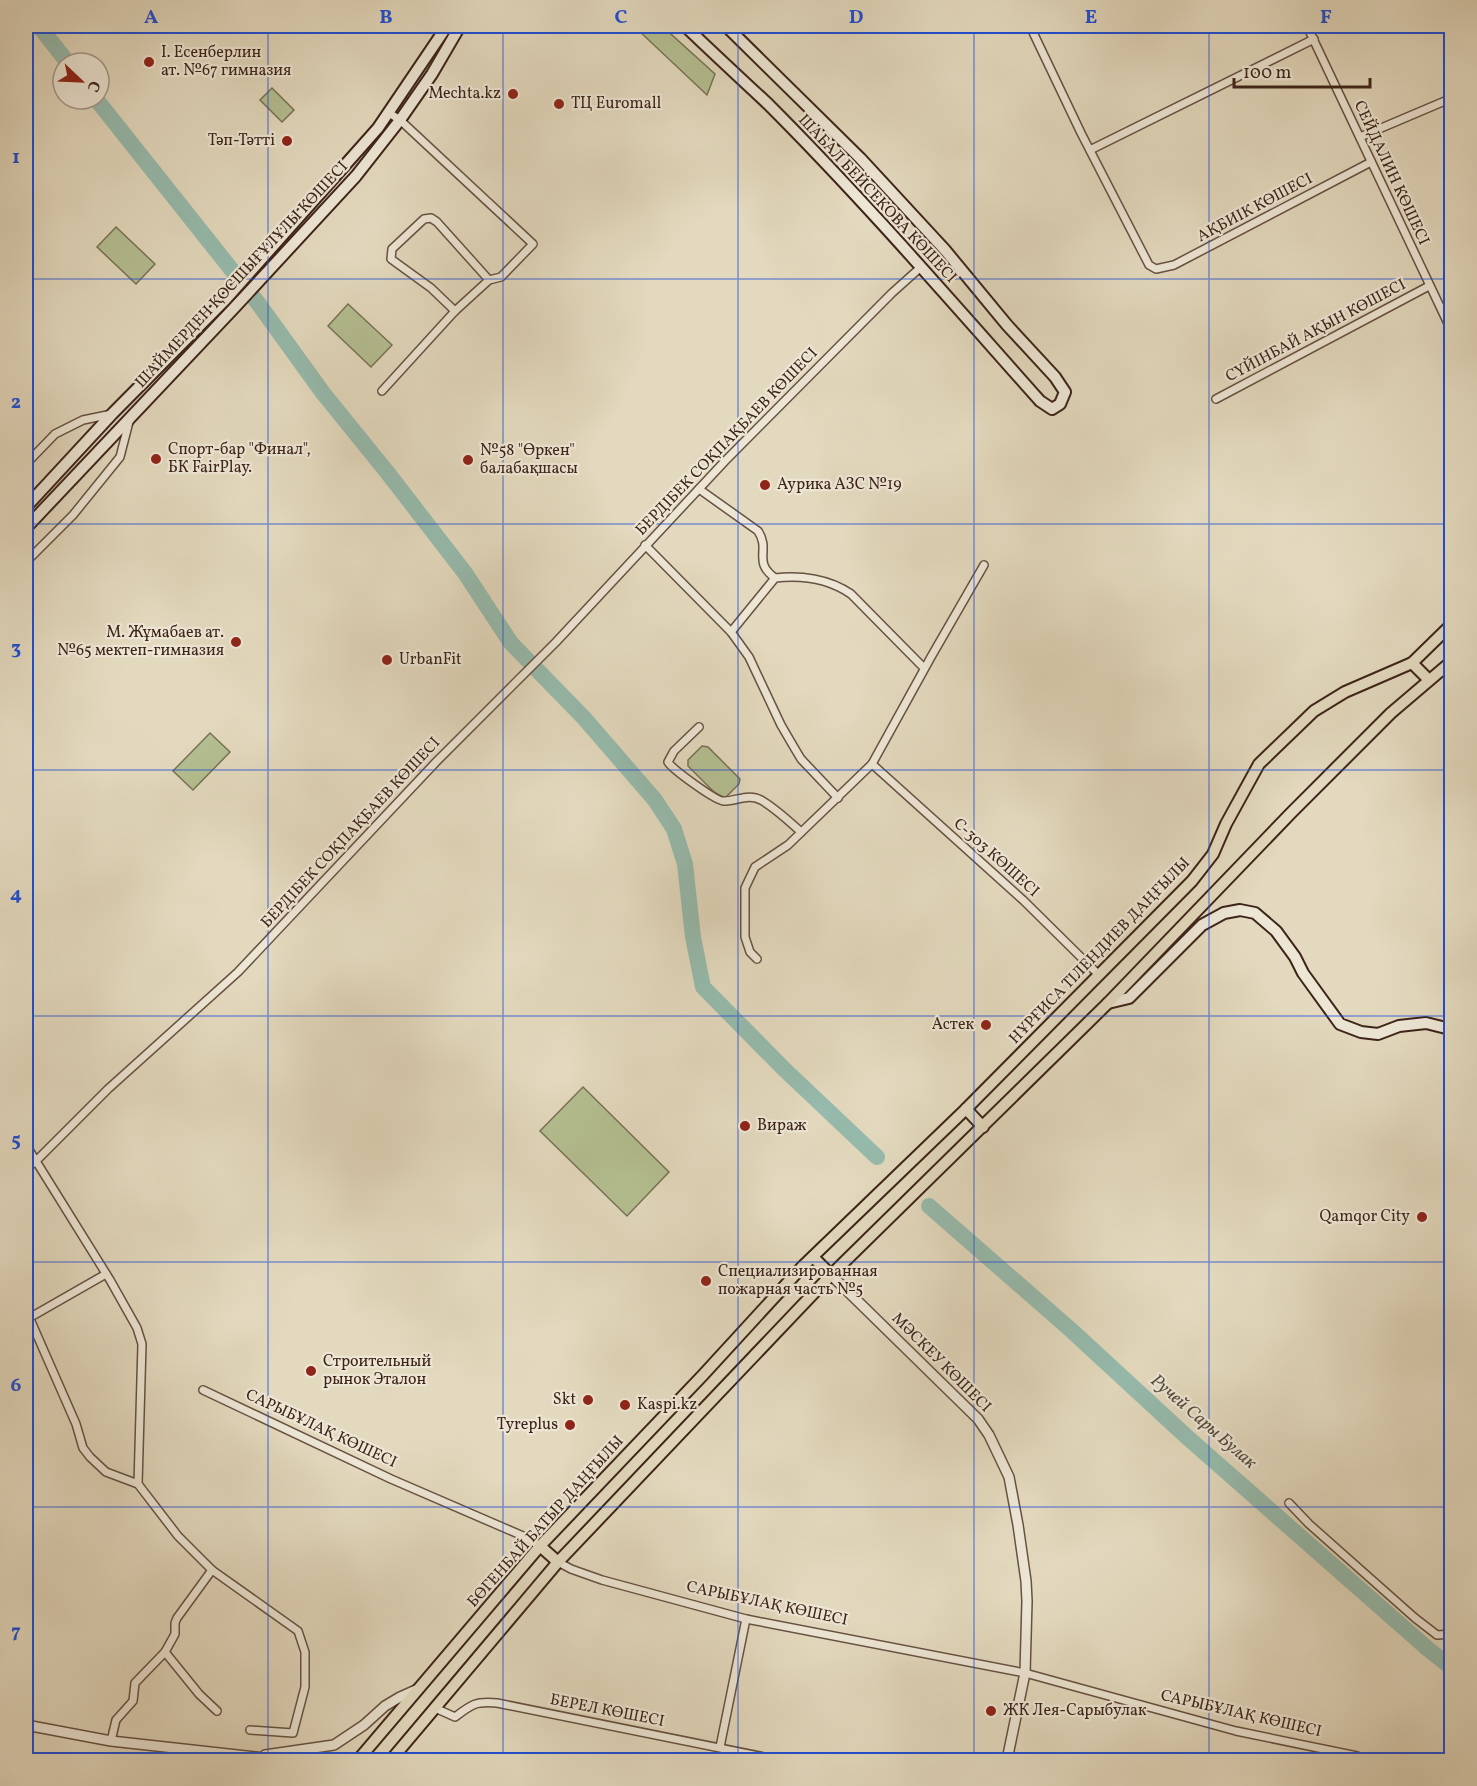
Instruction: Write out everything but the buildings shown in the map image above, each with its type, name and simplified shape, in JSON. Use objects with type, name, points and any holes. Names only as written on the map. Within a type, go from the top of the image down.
[{"type":"main road","name":"ШАЙМЕРДЕН ҚОСШЫҒҰЛҰЛЫ КӨШЕСІ","points":[[26,507],[112,414],[252,271],[389,113],[447,26]]},
{"type":"main road","name":"ШАЙМЕРДЕН ҚОСШЫҒҰЛҰЛЫ КӨШЕСІ","points":[[26,528],[236,308],[356,176],[400,120],[432,74],[460,26]]},
{"type":"main road","name":"ШАБАЛ БЕЙСЕКОВА КӨШЕСІ","points":[[685,26],[768,105],[921,267],[1040,401],[1052,409],[1056,407],[1064,399],[1065,393],[1055,377],[1007,325],[945,250],[860,158],[726,26]]},
{"type":"main road","name":"НҰРҒИСА ТІЛЕНДИЕВ ДАҢҒЫЛЫ","points":[[813,1257],[966,1109],[1192,881],[1213,854],[1226,824],[1259,764],[1314,711],[1345,692],[1412,663],[1452,624]]},
{"type":"main road","points":[[391,1761],[558,1562],[831,1275],[1108,1003],[1391,713],[1452,661]]},
{"type":"main road","points":[[1412,663],[1429,680]]},
{"type":"main road","points":[[1108,1003],[1129,998],[1202,925],[1224,913],[1240,910],[1255,913],[1276,931],[1340,1024],[1361,1032],[1378,1034],[1399,1026],[1426,1023],[1446,1028],[1452,1032]]},
{"type":"main road","points":[[966,1109],[983,1127]]},
{"type":"main road","name":"МӘСКЕУ КӨШЕСІ","points":[[813,1257],[831,1275]]},
{"type":"main road","name":"БӨГЕНБАЙ БАТЫР ДАҢҒЫЛЫ","points":[[358,1761],[540,1546],[813,1257]]},
{"type":"main road","name":"САРЫБҰЛАҚ КӨШЕСІ","points":[[540,1546],[558,1562]]},
{"type":"street","points":[[1030,26],[1090,150],[1314,39]]},
{"type":"street","name":"СЕЙДАЛИН КӨШЕСІ","points":[[1307,26],[1452,332]]},
{"type":"street","points":[[1360,137],[1452,98]]},
{"type":"street","points":[[382,391],[455,311],[489,280],[501,277],[533,244],[400,120],[389,113]]},
{"type":"street","name":"АҚБИІК КӨШЕСІ","points":[[1090,150],[1149,265],[1156,269],[1174,265],[1371,162]]},
{"type":"street","points":[[455,311],[431,288],[394,262],[390,256],[392,249],[424,219],[431,218],[437,222],[489,280]]},
{"type":"street","name":"БЕРДІБЕК СОҚПАҚБАЕВ КӨШЕСІ","points":[[26,1168],[35,1162],[108,1089],[238,972],[436,762],[541,658],[699,489],[892,293],[921,267]]},
{"type":"street","name":"СҮЙІНБАЙ АҚЫН КӨШЕСІ","points":[[1216,399],[1429,286]]},
{"type":"street","points":[[26,464],[55,434],[83,420],[112,414]]},
{"type":"street","points":[[26,562],[73,515],[120,457],[129,419]]},
{"type":"street","points":[[699,489],[758,531],[763,539],[762,565],[775,578]]},
{"type":"street","points":[[645,545],[731,632],[749,657],[781,725],[798,754],[838,798]]},
{"type":"street","points":[[757,958],[750,952],[745,937],[745,888],[755,867],[788,845],[872,764],[984,565]]},
{"type":"street","points":[[731,632],[775,578],[791,576],[806,578],[838,585],[851,594],[924,668]]},
{"type":"street","points":[[699,728],[674,751],[668,762],[672,768],[691,779],[717,800],[725,802],[748,797],[760,799],[801,832]]},
{"type":"street","name":"С-303 КӨШЕСІ","points":[[872,764],[1023,900],[1099,975]]},
{"type":"street","points":[[26,1145],[137,1328],[142,1344],[138,1484]]},
{"type":"street","points":[[29,1318],[106,1274]]},
{"type":"street","name":"МӘСКЕУ КӨШЕСІ","points":[[831,1275],[978,1419],[989,1435],[1009,1477],[1018,1525],[1027,1602],[1025,1673],[1007,1761]]},
{"type":"street","points":[[26,1310],[76,1424],[83,1448],[90,1457],[106,1472],[138,1484],[178,1536],[212,1570],[298,1632],[305,1652],[305,1687],[293,1733],[250,1730]]},
{"type":"street","name":"САРЫБҰЛАҚ КӨШЕСІ","points":[[203,1390],[391,1479],[523,1536],[540,1546]]},
{"type":"street","points":[[1289,1503],[1309,1524],[1415,1618],[1437,1635],[1452,1634]]},
{"type":"street","name":"САРЫБҰЛАҚ КӨШЕСІ","points":[[558,1562],[602,1580],[746,1619],[1025,1673],[1236,1731],[1357,1756]]},
{"type":"street","points":[[111,1742],[116,1720],[133,1701],[135,1683],[165,1652],[176,1634],[177,1618],[212,1570]]},
{"type":"street","points":[[720,1747],[746,1619]]},
{"type":"street","points":[[165,1652],[199,1694],[217,1711]]},
{"type":"street","points":[[257,1756],[334,1745],[364,1725],[400,1696],[418,1689]]},
{"type":"street","name":"БЕРЕЛ КӨШЕСІ","points":[[435,1708],[455,1717],[472,1704],[481,1701],[497,1703],[720,1747],[779,1761]]},
{"type":"street","points":[[26,1725],[111,1742],[257,1756],[283,1761]]},
{"type":"green space","points":[[641,26],[662,26],[715,74],[707,95],[638,30]]},
{"type":"green space","points":[[272,88],[294,110],[282,122],[260,100]]},
{"type":"green space","points":[[116,227],[155,264],[136,284],[97,247]]},
{"type":"green space","points":[[348,304],[392,345],[371,367],[328,326]]},
{"type":"green space","points":[[210,733],[230,752],[193,790],[173,771]]},
{"type":"green space","points":[[702,746],[708,747],[740,779],[739,784],[725,798],[720,798],[688,766],[688,760]]},
{"type":"green space","points":[[583,1087],[669,1172],[627,1216],[540,1131]]},
{"type":"waterway","points":[[39,26],[59,51]]},
{"type":"waterway","points":[[106,111],[258,303],[323,393],[465,573],[511,643],[584,718],[655,800],[674,829],[685,864],[693,937],[703,987],[784,1069],[877,1157]]},
{"type":"waterway","name":"Ручей Сары Булак","points":[[929,1206],[1071,1330],[1187,1437],[1452,1668]]},
{"type":"place","name":"І. Есенберлин ат. №67 гимназия","points":[[149,62]]},
{"type":"place","name":"Mechta.kz","points":[[513,94]]},
{"type":"place","name":"ТЦ Euromall","points":[[559,104]]},
{"type":"place","name":"Тәп-Тәтті","points":[[287,141]]},
{"type":"place","name":"Спорт-бар \"Финал\", БК FairPlay.","points":[[156,459]]},
{"type":"place","name":"№58 \"Өркен\" балабақшасы","points":[[468,460]]},
{"type":"place","name":"Аурика АЗС №19","points":[[765,485]]},
{"type":"place","name":"М. Жұмабаев ат. №65 мектеп-гимназия","points":[[236,642]]},
{"type":"place","name":"UrbanFit","points":[[387,660]]},
{"type":"place","name":"Астек","points":[[986,1025]]},
{"type":"place","name":"Вираж","points":[[745,1126]]},
{"type":"place","name":"Qamqor City","points":[[1422,1217]]},
{"type":"place","name":"Специализированная пожарная часть №5","points":[[706,1281]]},
{"type":"place","name":"Строительный рынок Эталон","points":[[311,1371]]},
{"type":"place","name":"Skt","points":[[588,1400]]},
{"type":"place","name":"Kaspi.kz","points":[[625,1405]]},
{"type":"place","name":"Tyreplus","points":[[570,1425]]},
{"type":"place","name":"ЖК Лея-Сарыбулак","points":[[991,1711]]}]
